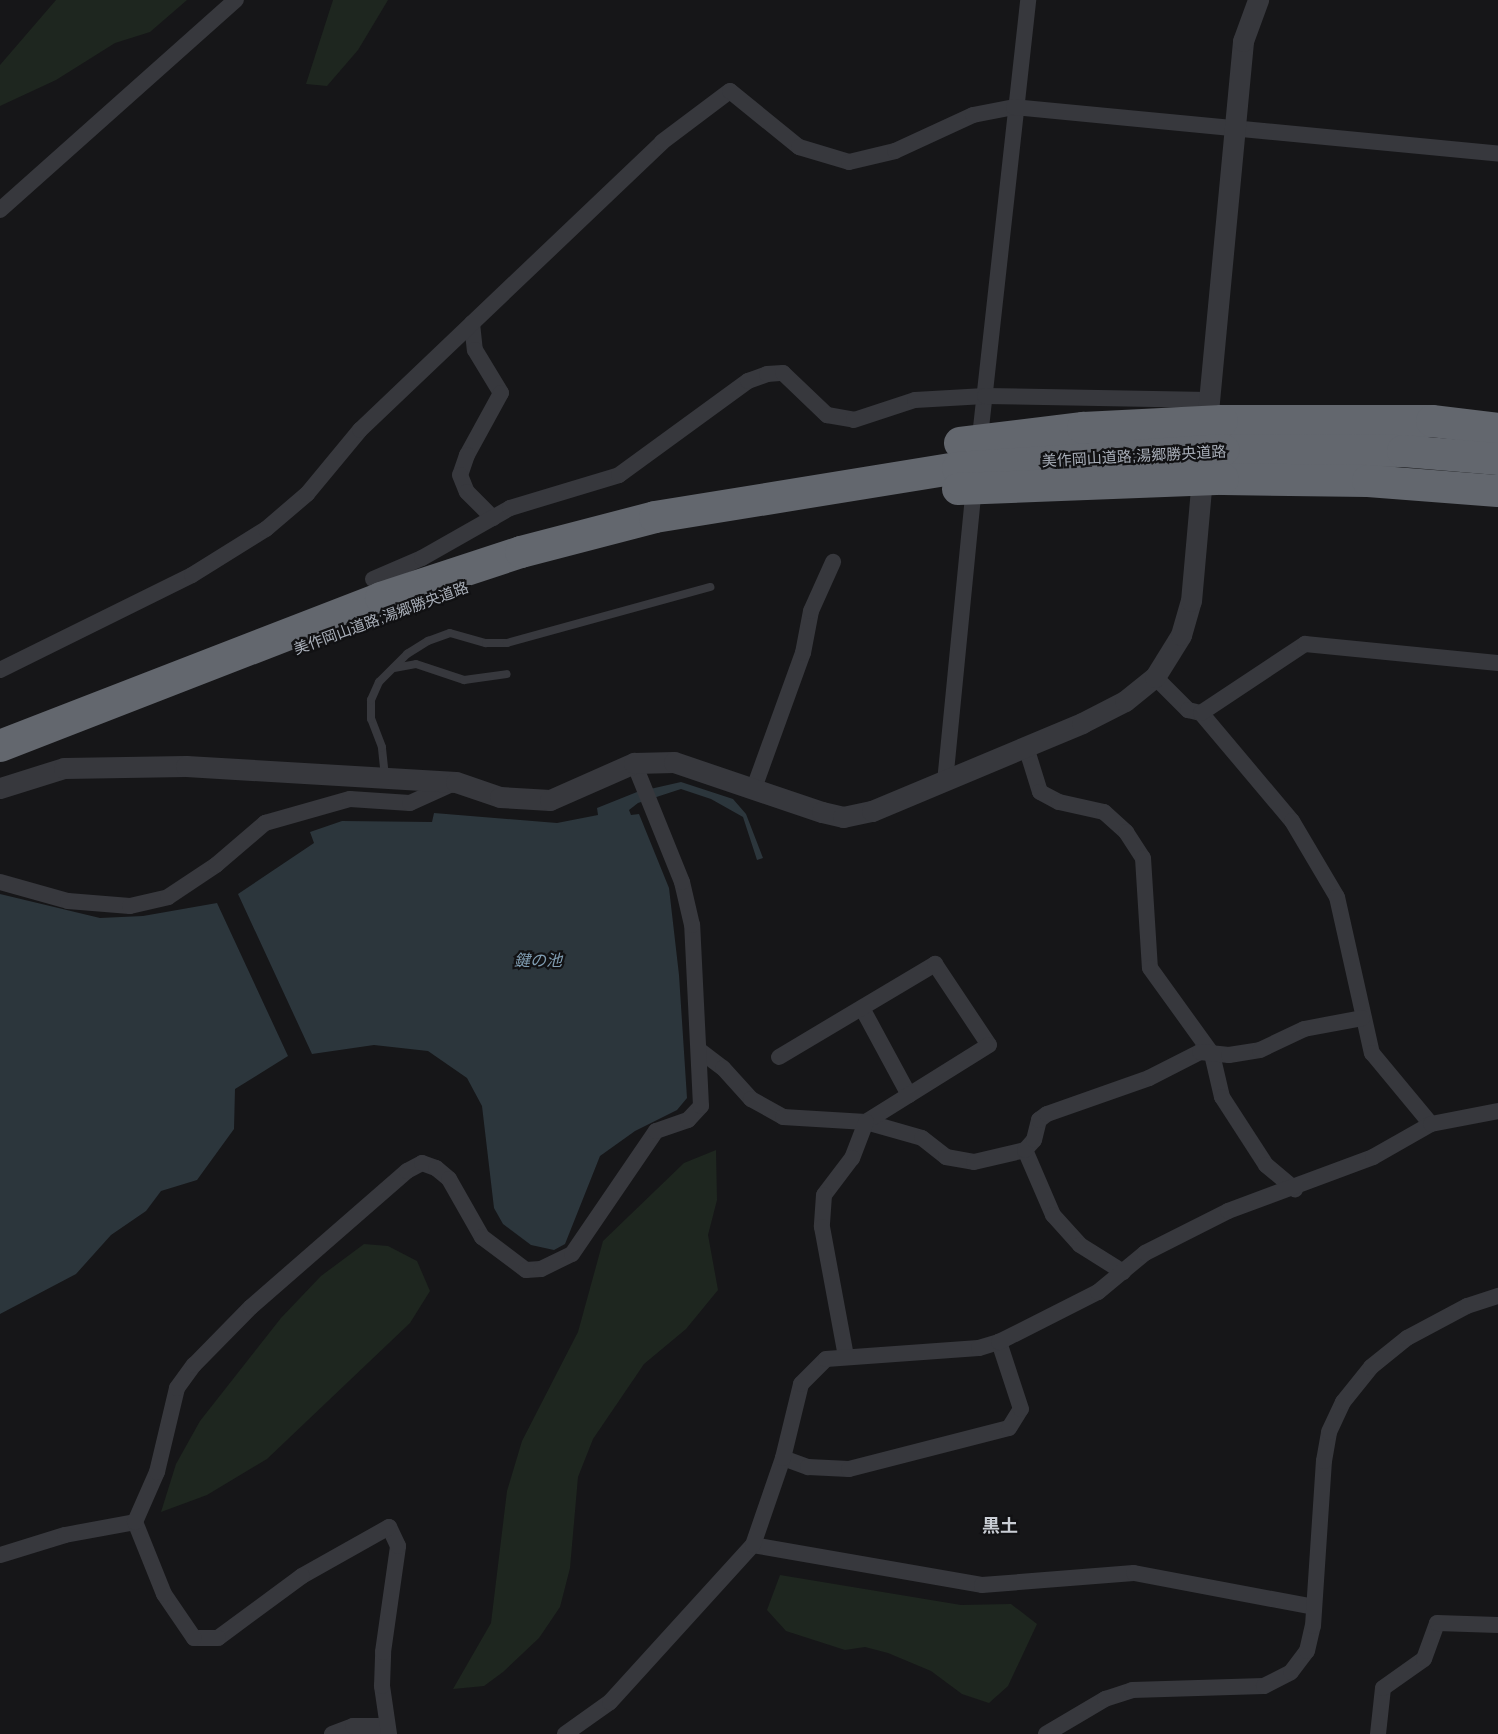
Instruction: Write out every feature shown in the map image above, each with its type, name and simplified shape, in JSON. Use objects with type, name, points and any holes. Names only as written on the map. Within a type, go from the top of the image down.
[{"type":"highway","points":[[1216,448],[1432,421],[1498,429]]},
{"type":"highway","points":[[1216,448],[1368,481],[1498,491]]},
{"type":"highway","name":"美作岡山道路;湯郷勝央道路","points":[[0,746],[443,577],[655,517],[781,497],[1216,448],[1403,452],[1498,459]]},
{"type":"highway","name":"美作岡山道路;湯郷勝央道路","points":[[0,764],[383,615],[528,568],[781,497]]},
{"type":"street","points":[[0,210],[236,0]]},
{"type":"street","points":[[945,782],[962,476],[985,396],[1014,107],[1028,0]]},
{"type":"street","points":[[0,788],[64,768],[186,766],[456,782],[500,797],[549,800],[634,763],[674,762],[843,817],[872,811],[945,782],[1125,701],[1155,677],[1181,635],[1191,601],[1216,448],[1234,129],[1243,41],[1258,0]]},
{"type":"street","points":[[0,670],[192,575],[266,529],[307,494],[360,430],[662,142],[730,91],[799,147],[849,162],[895,152],[973,115],[1014,107],[1498,154]]},
{"type":"street","points":[[472,323],[475,350],[501,393],[467,455],[460,475],[467,492],[493,518]]},
{"type":"street","points":[[373,579],[422,558],[510,508],[618,475],[748,381],[766,374],[783,373],[798,383],[827,415],[854,420],[915,400],[985,396],[1216,448]]},
{"type":"street","points":[[962,476],[1216,448]]},
{"type":"street","points":[[754,788],[803,653],[811,611],[833,562]]},
{"type":"street","points":[[1201,713],[1305,644],[1498,663]]},
{"type":"street","points":[[1155,677],[1188,710],[1201,713],[1292,821],[1337,897],[1362,1018],[1372,1053],[1431,1124]]},
{"type":"street","points":[[1026,747],[1040,792],[1059,802],[1104,812],[1126,832],[1143,858],[1150,968],[1212,1053],[1222,1097],[1266,1165],[1295,1189]]},
{"type":"street","points":[[332,1734],[353,1726],[388,1730],[382,1686],[383,1652],[398,1546],[389,1527],[302,1576],[219,1638],[194,1638],[164,1594],[135,1522],[157,1472],[177,1388],[194,1365],[251,1307],[407,1171],[423,1163],[436,1168],[449,1179],[482,1237],[526,1270],[541,1269],[572,1254],[656,1131],[688,1120],[701,1106],[692,925],[682,882],[634,763]]},
{"type":"street","points":[[0,882],[68,901],[130,906],[168,897],[216,865],[265,823],[350,799],[410,803],[456,782]]},
{"type":"street","points":[[779,1057],[935,964],[989,1045],[866,1122],[852,1158],[824,1195],[822,1227],[846,1357]]},
{"type":"street","points":[[862,1008],[909,1095]]},
{"type":"street","points":[[699,1050],[723,1068],[751,1099],[783,1117],[866,1122],[922,1138],[945,1157],[974,1162],[1025,1150],[1034,1140],[1039,1120],[1047,1114],[1149,1078],[1200,1052],[1229,1055],[1260,1050],[1304,1029],[1362,1018]]},
{"type":"street","points":[[565,1734],[610,1702],[753,1545],[783,1458],[801,1384],[825,1359],[979,1348],[999,1342],[1098,1292],[1146,1253],[1228,1211],[1295,1189],[1373,1158],[1431,1124],[1498,1111]]},
{"type":"street","points":[[1025,1150],[1053,1215],[1080,1245],[1123,1272]]},
{"type":"street","points":[[1046,1734],[1105,1700],[1132,1690],[1264,1686],[1291,1672],[1307,1651],[1314,1607],[1324,1461],[1329,1432],[1343,1402],[1371,1367],[1407,1338],[1467,1306],[1498,1296]]},
{"type":"street","points":[[783,1458],[808,1467],[849,1469],[1009,1428],[1020,1409],[999,1342]]},
{"type":"street","points":[[0,1555],[65,1535],[135,1522]]},
{"type":"street","points":[[753,1545],[982,1585],[1134,1573],[1314,1607]]},
{"type":"street","points":[[1378,1734],[1383,1688],[1424,1659],[1437,1623],[1498,1625]]},
{"type":"lane","points":[[385,777],[382,747],[371,718],[371,700],[379,682],[407,654],[450,633],[486,643],[507,643],[710,587]]},
{"type":"lane","points":[[394,668],[416,664],[464,680],[507,674]]},
{"type":"shaded area","points":[[56,0],[187,0],[150,32],[115,43],[56,80],[0,106],[0,65]]},
{"type":"shaded area","points":[[333,0],[388,0],[358,50],[327,86],[306,84]]},
{"type":"shaded area","points":[[716,1150],[717,1200],[708,1235],[718,1290],[686,1329],[644,1364],[593,1439],[578,1477],[570,1568],[560,1607],[539,1638],[503,1672],[484,1686],[453,1689],[491,1623],[507,1491],[522,1441],[578,1332],[603,1241],[684,1163]]},
{"type":"shaded area","points":[[364,1244],[388,1246],[417,1261],[430,1291],[410,1323],[267,1459],[207,1495],[161,1512],[176,1464],[200,1421],[281,1318],[321,1276]]},
{"type":"shaded area","points":[[780,1575],[961,1605],[1011,1604],[1037,1624],[1008,1686],[989,1703],[962,1694],[931,1671],[888,1653],[865,1647],[845,1650],[786,1631],[767,1610]]},
{"type":"water","name":"鍵の池","points":[[681,782],[733,799],[746,814],[763,858],[757,860],[743,817],[711,799],[681,789],[638,803],[629,810],[631,815],[639,814],[669,888],[679,975],[687,1098],[677,1110],[635,1131],[600,1156],[565,1244],[554,1250],[531,1245],[503,1224],[494,1208],[482,1106],[467,1078],[428,1051],[374,1045],[312,1054],[238,894],[314,843],[310,832],[342,821],[432,822],[434,813],[557,823],[598,815],[597,808],[637,792]]},
{"type":"water","points":[[0,894],[100,918],[143,916],[217,903],[288,1056],[235,1089],[234,1129],[197,1180],[161,1191],[146,1211],[111,1235],[76,1274],[0,1314]]},
{"type":"district","name":"黒土","points":[[1000,1525]]}]
